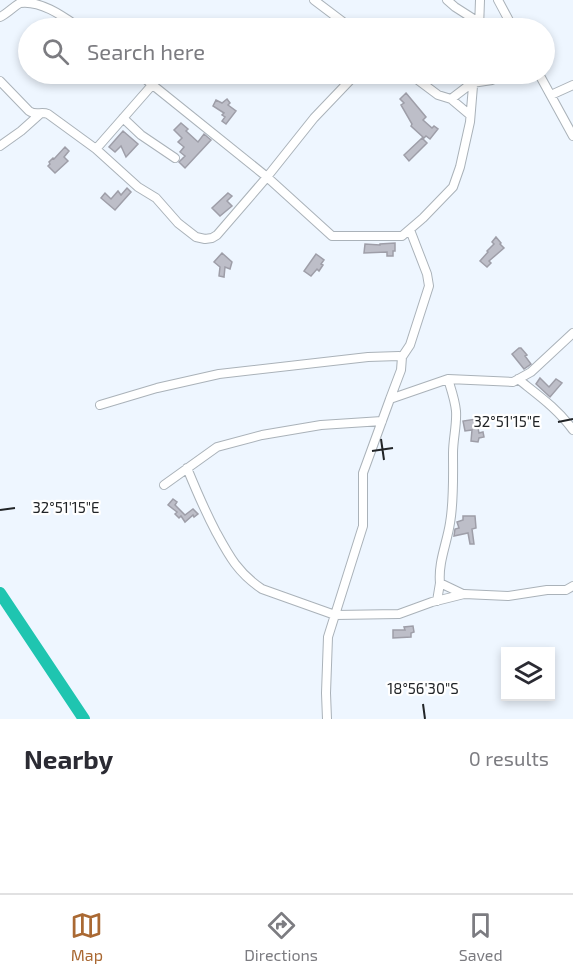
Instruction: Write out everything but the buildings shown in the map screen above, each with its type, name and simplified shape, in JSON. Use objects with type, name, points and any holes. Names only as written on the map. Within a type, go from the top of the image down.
[{"type":"street","points":[[0,17],[20,3],[33,0],[66,18]]},
{"type":"street","points":[[314,0],[338,18]]},
{"type":"street","points":[[447,0],[469,18]]},
{"type":"street","points":[[479,18],[480,0]]},
{"type":"street","points":[[498,0],[508,18]]},
{"type":"street","points":[[0,81],[29,111],[48,114],[96,149],[138,187],[156,198],[178,222],[196,237],[202,239],[217,235],[314,118],[346,84]]},
{"type":"street","points":[[96,149],[153,84],[267,177],[332,236],[402,236],[453,187],[460,167],[470,115],[472,84]]},
{"type":"street","points":[[423,84],[438,95],[451,99],[470,115]]},
{"type":"street","points":[[451,99],[471,84]]},
{"type":"street","points":[[545,84],[573,136]]},
{"type":"street","points":[[551,95],[573,85]]},
{"type":"street","points":[[0,146],[40,114]]},
{"type":"street","points":[[123,118],[141,135],[175,158]]},
{"type":"street","points":[[327,719],[328,637],[363,526],[363,473],[401,370],[402,357],[410,345],[429,286],[427,274],[410,230]]},
{"type":"street","points":[[390,399],[448,379],[513,382],[531,372],[573,333]]},
{"type":"street","points":[[100,405],[157,388],[219,374],[368,357],[402,357]]},
{"type":"street","points":[[437,601],[442,556],[448,536],[452,507],[453,443],[456,428],[455,404],[448,379]]},
{"type":"street","points":[[518,379],[563,416],[573,430]]},
{"type":"street","points":[[164,485],[217,447],[262,435],[321,425],[382,421]]},
{"type":"street","points":[[187,468],[200,501],[224,548],[232,561],[251,582],[262,589],[335,615],[399,614],[464,594],[508,596],[547,590],[566,590],[573,586]]},
{"type":"street","points":[[440,583],[464,594]]},
{"type":"waterway","points":[[0,593],[84,719]]}]
